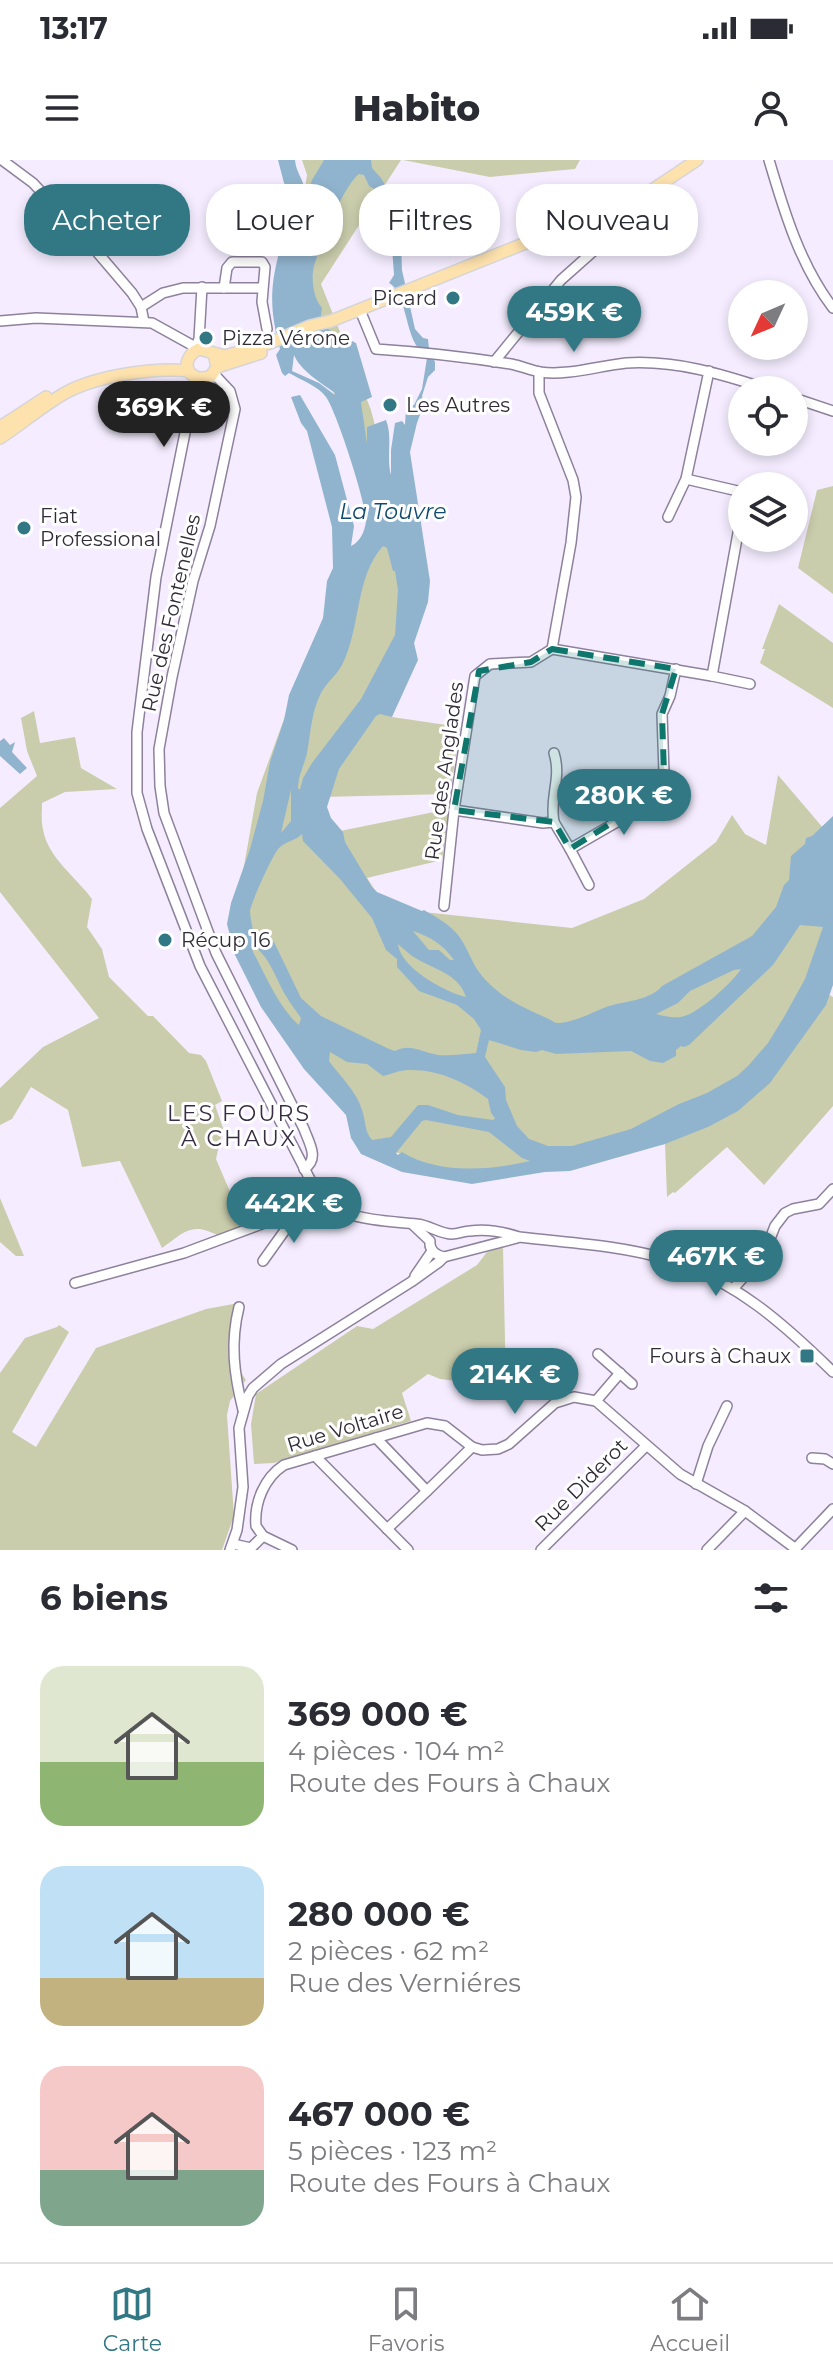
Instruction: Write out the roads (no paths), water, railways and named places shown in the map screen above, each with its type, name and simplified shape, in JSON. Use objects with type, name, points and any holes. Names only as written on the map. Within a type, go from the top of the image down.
[{"type":"main road","points":[[661,184],[697,160]]},
{"type":"main road","points":[[0,438],[64,393],[83,385],[151,372],[191,369],[204,379],[225,356],[271,346],[310,326],[360,310],[516,247]]},
{"type":"main road","points":[[191,369],[193,352],[198,347],[206,350],[215,365]]},
{"type":"main road","points":[[0,427],[78,380],[191,369]]},
{"type":"street","points":[[2,160],[33,183],[72,223],[121,279],[141,307],[144,322]]},
{"type":"street","points":[[769,160],[786,217],[833,308]]},
{"type":"street","points":[[494,362],[561,280],[588,256]]},
{"type":"street","points":[[224,288],[227,268],[232,262],[262,262],[265,267],[262,288],[267,329]]},
{"type":"street","points":[[141,307],[163,293],[202,287],[262,288]]},
{"type":"street","points":[[0,321],[36,318],[152,323],[198,347],[202,287]]},
{"type":"street","points":[[360,310],[376,349],[494,362],[539,372],[657,363],[728,377]]},
{"type":"street","name":"Rue des Fontenelles","points":[[215,365],[230,391],[235,409],[210,526],[193,581],[172,677],[159,749],[160,786],[164,813],[216,953],[304,1129],[313,1159],[304,1169]]},
{"type":"street","points":[[191,369],[156,577],[137,732],[137,793],[147,829],[200,966],[320,1195],[335,1208],[349,1214],[412,1224],[446,1256]]},
{"type":"street","points":[[668,517],[686,479],[709,371]]},
{"type":"street","points":[[539,372],[539,393],[573,480],[576,497],[552,649],[750,684]]},
{"type":"street","points":[[808,403],[833,411]]},
{"type":"street","points":[[686,479],[728,489]]},
{"type":"street","points":[[712,676],[735,552]]},
{"type":"street","name":"Rue des Anglades","points":[[444,906],[454,810],[475,676],[490,664],[531,662],[552,649]]},
{"type":"street","points":[[570,849],[648,804],[663,784],[662,714],[676,669]]},
{"type":"street","points":[[554,753],[558,767],[552,812],[554,822],[589,885]]},
{"type":"street","points":[[454,810],[554,822]]},
{"type":"street","points":[[733,1289],[764,1254],[775,1226],[785,1213],[819,1204],[833,1189]]},
{"type":"street","points":[[75,1283],[184,1253],[299,1210],[320,1195]]},
{"type":"street","points":[[263,1261],[299,1210]]},
{"type":"street","points":[[411,1282],[433,1242],[443,1232],[450,1235],[479,1231],[509,1234],[634,1252],[697,1270],[733,1289],[772,1315],[833,1372]]},
{"type":"street","points":[[292,1550],[263,1536],[251,1548],[232,1547],[243,1487],[239,1428],[253,1388],[273,1370],[439,1262],[454,1246],[450,1235]]},
{"type":"street","points":[[446,1256],[519,1237]]},
{"type":"street","points":[[239,1307],[232,1347],[234,1377],[243,1410]]},
{"type":"street","points":[[598,1354],[632,1384]]},
{"type":"street","points":[[596,1401],[620,1373]]},
{"type":"street","points":[[387,1529],[472,1447],[489,1450],[509,1444],[555,1403],[581,1397],[596,1401],[646,1446],[696,1484],[745,1511],[795,1549],[831,1514]]},
{"type":"street","points":[[696,1484],[708,1446],[727,1406]]},
{"type":"street","name":"Rue Voltaire","points":[[263,1536],[256,1526],[255,1517],[261,1493],[268,1480],[284,1465],[414,1425],[439,1423],[472,1447]]},
{"type":"street","points":[[376,1438],[427,1491]]},
{"type":"street","name":"Rue Diderot","points":[[541,1550],[646,1446]]},
{"type":"street","points":[[315,1456],[408,1550]]},
{"type":"street","points":[[812,1458],[825,1459],[833,1464]]},
{"type":"street","points":[[707,1550],[745,1511]]},
{"type":"water","name":"La Touvre","points":[[278,160],[295,160],[304,184],[285,184]]},
{"type":"water","name":"La Touvre","points":[[324,160],[371,160],[372,168],[384,184],[368,184],[364,175],[359,174],[343,197],[343,184],[311,184]]},
{"type":"water","name":"La Touvre","points":[[317,256],[313,271],[314,288],[322,308],[321,315],[329,330],[356,343],[372,397],[361,402],[367,444],[367,427],[386,420],[391,475],[395,423],[402,421],[405,425],[406,407],[414,405],[422,389],[427,358],[414,341],[399,295],[389,283],[394,275],[393,256],[402,256],[415,329],[428,339],[435,362],[435,370],[428,377],[422,396],[424,404],[410,452],[430,581],[428,602],[414,643],[418,660],[392,717],[376,716],[339,769],[327,807],[372,887],[377,892],[424,910],[446,924],[458,935],[479,972],[502,995],[560,1023],[651,995],[752,936],[776,907],[789,880],[791,856],[805,844],[806,838],[833,816],[833,985],[826,1005],[770,1083],[738,1111],[708,1127],[665,1144],[570,1171],[472,1184],[402,1172],[361,1154],[351,1138],[346,1115],[304,1069],[261,1007],[235,955],[227,924],[231,903],[250,849],[289,695],[323,618],[327,581],[333,568],[332,527],[307,431],[291,397],[300,395],[335,455],[354,526],[351,546],[362,536],[366,521],[356,478],[331,405],[314,386],[289,373],[285,376],[276,355],[280,349],[272,293],[278,257]],"holes":[[[294,355],[306,371],[335,395],[319,383],[292,371]],[[383,546],[387,548],[398,590],[395,635],[361,699],[312,763],[298,789],[315,708],[349,649],[367,572]],[[291,790],[291,821],[281,833]],[[302,834],[303,841],[372,918],[386,950],[397,959],[397,967],[419,991],[457,1005],[474,1019],[481,1030],[476,1053],[441,1055],[406,1048],[395,1051],[321,1016],[301,998],[274,942],[253,931],[250,913],[258,888],[277,851]],[[800,925],[823,927],[805,979],[784,1017],[768,1043],[737,1076],[631,1129],[572,1146],[548,1146],[529,1139],[517,1126],[506,1100],[505,1087],[485,1057],[489,1040],[521,1050],[556,1054],[631,1051],[650,1061],[663,1063],[676,1056],[676,1050],[681,1046],[689,1045],[773,965]],[[413,931],[436,942],[454,960],[439,950],[429,950]],[[398,944],[417,959],[452,978],[466,997],[435,984],[406,961]],[[252,945],[268,961],[301,1018],[299,1025],[279,1001]],[[741,969],[714,997],[688,1015],[674,1017],[656,1014],[678,1003],[690,991],[734,970]],[[330,1052],[347,1062],[367,1064],[383,1076],[408,1070],[440,1074],[488,1099],[495,1118],[458,1115],[428,1105],[418,1105],[391,1137],[372,1140],[360,1103],[329,1061]],[[426,1120],[489,1132],[530,1161],[498,1167],[448,1167],[402,1152],[396,1153]]]},
{"type":"water","points":[[4,738],[10,745],[15,742],[12,752],[27,768],[20,774],[0,756],[0,741]]},
{"type":"place","name":"Picard","points":[[453,298]]},
{"type":"place","name":"Pizza Vérone","points":[[206,338]]},
{"type":"place","name":"Les Autres","points":[[390,405]]},
{"type":"place","name":"Fiat Professional","points":[[24,528]]},
{"type":"place","name":"Récup 16","points":[[165,940]]},
{"type":"place","name":"Fours à Chaux","points":[[807,1356]]},
{"type":"district","name":"LES FOURS À CHAUX","points":[[239,1126]]}]
